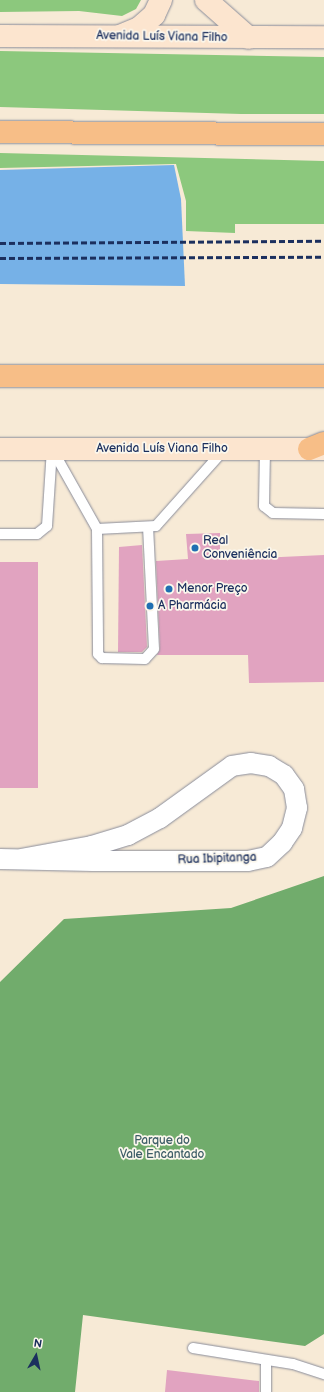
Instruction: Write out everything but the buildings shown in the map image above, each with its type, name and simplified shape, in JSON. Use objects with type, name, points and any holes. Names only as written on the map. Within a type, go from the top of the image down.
[{"type":"highway","points":[[0,132],[324,134]]},
{"type":"highway","points":[[0,376],[324,376]]},
{"type":"main road","points":[[119,36],[139,28],[154,15],[161,0]]},
{"type":"main road","points":[[206,0],[249,38]]},
{"type":"main road","name":"Avenida Luís Viana Filho","points":[[0,36],[249,38],[324,37]]},
{"type":"main road","name":"Avenida Luís Viana Filho","points":[[0,449],[265,449],[319,447]]},
{"type":"street","name":"Rua Ibipitanga","points":[[0,859],[248,861],[267,857],[282,843],[292,828],[296,808],[294,789],[284,774],[269,766],[251,763],[232,766],[160,818],[128,835],[92,846],[22,859]]},
{"type":"lane","points":[[52,449],[97,529],[98,654],[102,658],[145,659],[154,649],[148,528]]},
{"type":"lane","points":[[0,534],[37,534],[47,526],[52,449]]},
{"type":"lane","points":[[97,529],[148,528],[161,522],[224,449]]},
{"type":"lane","points":[[265,449],[264,506],[273,513],[324,514]]},
{"type":"lane","points":[[194,1348],[293,1364],[324,1374]]},
{"type":"lane","points":[[266,1360],[266,1392]]},
{"type":"green space","points":[[0,0],[141,0],[136,9],[122,16],[79,11],[0,12]]},
{"type":"green space","points":[[0,51],[324,57],[324,114],[241,114],[0,107]]},
{"type":"green space","points":[[0,153],[324,161],[324,224],[235,224],[235,233],[186,231],[186,201],[176,164],[0,168]]},
{"type":"green space","name":"Parque do Vale Encantado","points":[[324,876],[324,1334],[305,1346],[83,1315],[75,1392],[0,1392],[0,982],[64,919],[231,908]]},
{"type":"water","points":[[174,165],[181,199],[185,286],[0,284],[0,170]]},
{"type":"railway","points":[[0,243],[324,241]]},
{"type":"railway","points":[[0,258],[324,257]]},
{"type":"place","name":"Real Conveniência","points":[[195,548]]},
{"type":"place","name":"Menor Preço","points":[[169,589]]},
{"type":"place","name":"A Pharmácia","points":[[150,606]]}]
